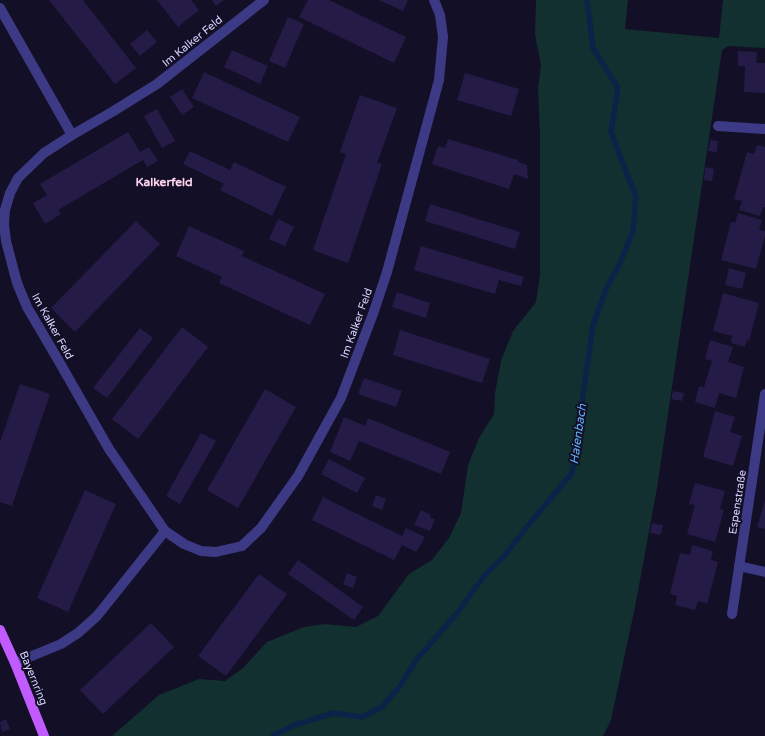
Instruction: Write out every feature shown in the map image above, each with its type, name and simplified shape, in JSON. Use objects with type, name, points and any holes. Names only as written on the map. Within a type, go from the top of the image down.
[{"type":"main road","name":"Bayernring","points":[[0,630],[15,663],[44,736]]},
{"type":"street","name":"Im Kalker Feld","points":[[264,0],[157,84],[112,112],[72,134],[44,153],[18,178],[10,193],[5,210],[4,224],[9,257],[17,284],[27,307],[60,365],[109,449],[165,532],[184,544],[201,551],[216,552],[242,546],[261,528],[279,504],[316,447],[341,398],[373,314],[387,272],[439,80],[443,37],[440,15],[434,0]]},
{"type":"street","points":[[0,8],[72,134]]},
{"type":"street","points":[[718,126],[765,129]]},
{"type":"street","name":"Espenstraße","points":[[732,614],[763,417],[765,394]]},
{"type":"street","points":[[15,663],[61,644],[78,633],[97,616],[165,532]]},
{"type":"street","points":[[739,566],[765,572]]},
{"type":"green space","points":[[536,0],[628,0],[625,29],[719,38],[723,0],[765,0],[765,48],[728,46],[722,50],[657,488],[636,602],[611,720],[603,736],[112,736],[159,695],[199,679],[225,681],[243,668],[267,642],[304,627],[325,624],[356,627],[378,616],[409,574],[432,560],[449,538],[461,513],[468,465],[479,438],[494,414],[495,393],[501,361],[513,331],[536,302],[540,275],[540,135],[538,89],[541,65],[535,35]]},
{"type":"building","points":[[49,0],[83,0],[136,68],[115,84]]},
{"type":"building","points":[[157,0],[191,0],[199,10],[178,27]]},
{"type":"building","points":[[212,0],[224,0],[216,6]]},
{"type":"building","points":[[308,0],[329,0],[406,37],[394,63],[299,17]]},
{"type":"building","points":[[379,0],[408,0],[403,11]]},
{"type":"building","points":[[288,17],[304,24],[285,68],[269,61]]},
{"type":"building","points":[[147,30],[157,42],[140,56],[130,44]]},
{"type":"building","points":[[232,50],[268,66],[260,84],[224,67]]},
{"type":"building","points":[[738,51],[757,52],[756,63],[765,63],[765,93],[744,92],[745,66],[738,66]]},
{"type":"building","points":[[204,72],[300,117],[288,142],[192,98]]},
{"type":"building","points":[[465,73],[519,89],[511,116],[457,100]]},
{"type":"building","points":[[182,89],[194,107],[182,115],[170,97]]},
{"type":"building","points":[[360,95],[397,108],[377,163],[382,164],[348,263],[313,250],[346,154],[340,152]]},
{"type":"building","points":[[157,109],[175,141],[162,148],[144,116]]},
{"type":"building","points":[[128,132],[140,152],[149,147],[158,161],[147,167],[143,160],[58,210],[61,214],[45,224],[33,203],[47,195],[40,184]]},
{"type":"building","points":[[448,139],[518,160],[518,162],[527,165],[528,179],[514,174],[509,189],[432,164],[438,146],[445,148]]},
{"type":"building","points":[[710,140],[718,141],[717,152],[708,151]]},
{"type":"building","points":[[757,145],[765,147],[765,207],[763,207],[760,216],[739,210],[742,201],[734,199],[747,152],[754,154]]},
{"type":"building","points":[[190,151],[230,170],[234,162],[286,187],[272,216],[220,190],[224,184],[183,164]]},
{"type":"building","points":[[705,167],[714,169],[712,181],[704,180]]},
{"type":"building","points":[[430,204],[520,232],[515,249],[425,221]]},
{"type":"building","points":[[738,213],[762,220],[759,230],[765,231],[765,236],[756,269],[721,260],[731,222],[735,223]]},
{"type":"building","points":[[278,219],[294,227],[285,246],[269,239]]},
{"type":"building","points":[[136,221],[160,244],[75,332],[51,308]]},
{"type":"building","points":[[189,226],[244,251],[242,256],[325,294],[310,325],[219,283],[222,277],[176,256]]},
{"type":"building","points":[[421,246],[524,277],[521,286],[499,280],[495,294],[414,270]]},
{"type":"building","points":[[729,268],[746,273],[742,289],[725,285]]},
{"type":"building","points":[[397,292],[430,303],[426,318],[392,307]]},
{"type":"building","points":[[723,293],[759,303],[749,341],[747,340],[745,347],[731,343],[732,336],[713,331]]},
{"type":"building","points":[[182,327],[208,347],[138,439],[112,419]]},
{"type":"building","points":[[140,328],[153,338],[107,398],[93,388]]},
{"type":"building","points":[[400,330],[490,359],[482,383],[393,355]]},
{"type":"building","points":[[710,340],[733,347],[728,362],[744,367],[736,398],[719,393],[715,408],[695,402],[699,386],[704,387],[712,361],[705,359]]},
{"type":"building","points":[[364,378],[402,391],[396,407],[358,394]]},
{"type":"building","points":[[20,384],[50,394],[12,506],[0,502],[0,442]]},
{"type":"building","points":[[265,389],[296,407],[238,508],[207,490]]},
{"type":"building","points":[[673,391],[684,393],[682,401],[671,399]]},
{"type":"building","points":[[715,411],[735,417],[730,432],[742,436],[733,466],[703,457]]},
{"type":"building","points":[[344,417],[365,426],[368,418],[450,452],[441,474],[359,441],[350,461],[330,452]]},
{"type":"building","points":[[201,433],[216,441],[180,504],[166,496]]},
{"type":"building","points":[[329,459],[365,478],[357,493],[321,474]]},
{"type":"building","points":[[695,483],[725,491],[720,509],[724,510],[715,542],[687,534],[695,505],[689,504]]},
{"type":"building","points":[[85,490],[116,504],[68,612],[37,598]]},
{"type":"building","points":[[376,495],[386,499],[382,510],[372,506]]},
{"type":"building","points":[[323,497],[402,536],[406,528],[425,537],[416,552],[402,545],[394,560],[312,520]]},
{"type":"building","points":[[765,500],[765,529],[757,527]]},
{"type":"building","points":[[421,510],[431,515],[430,518],[435,519],[430,531],[414,525]]},
{"type":"building","points":[[652,523],[663,525],[661,535],[650,533]]},
{"type":"building","points":[[692,545],[713,551],[711,560],[718,562],[707,604],[698,601],[695,610],[675,605],[677,596],[670,594],[680,553],[690,555]]},
{"type":"building","points":[[298,560],[363,607],[354,620],[288,574]]},
{"type":"building","points":[[347,573],[357,577],[353,588],[343,584]]},
{"type":"building","points":[[259,574],[287,594],[226,676],[198,656]]},
{"type":"building","points":[[151,623],[174,647],[103,714],[80,690]]},
{"type":"building","points":[[6,719],[10,729],[2,732],[0,722]]},
{"type":"waterway","name":"Haienbach","points":[[273,736],[294,725],[334,713],[362,717],[382,707],[400,686],[417,659],[457,613],[484,576],[505,555],[572,473],[593,325],[606,289],[620,263],[633,231],[636,197],[611,132],[618,88],[593,48],[587,0]]},
{"type":"district","name":"Kalkerfeld","points":[[164,182]]}]
